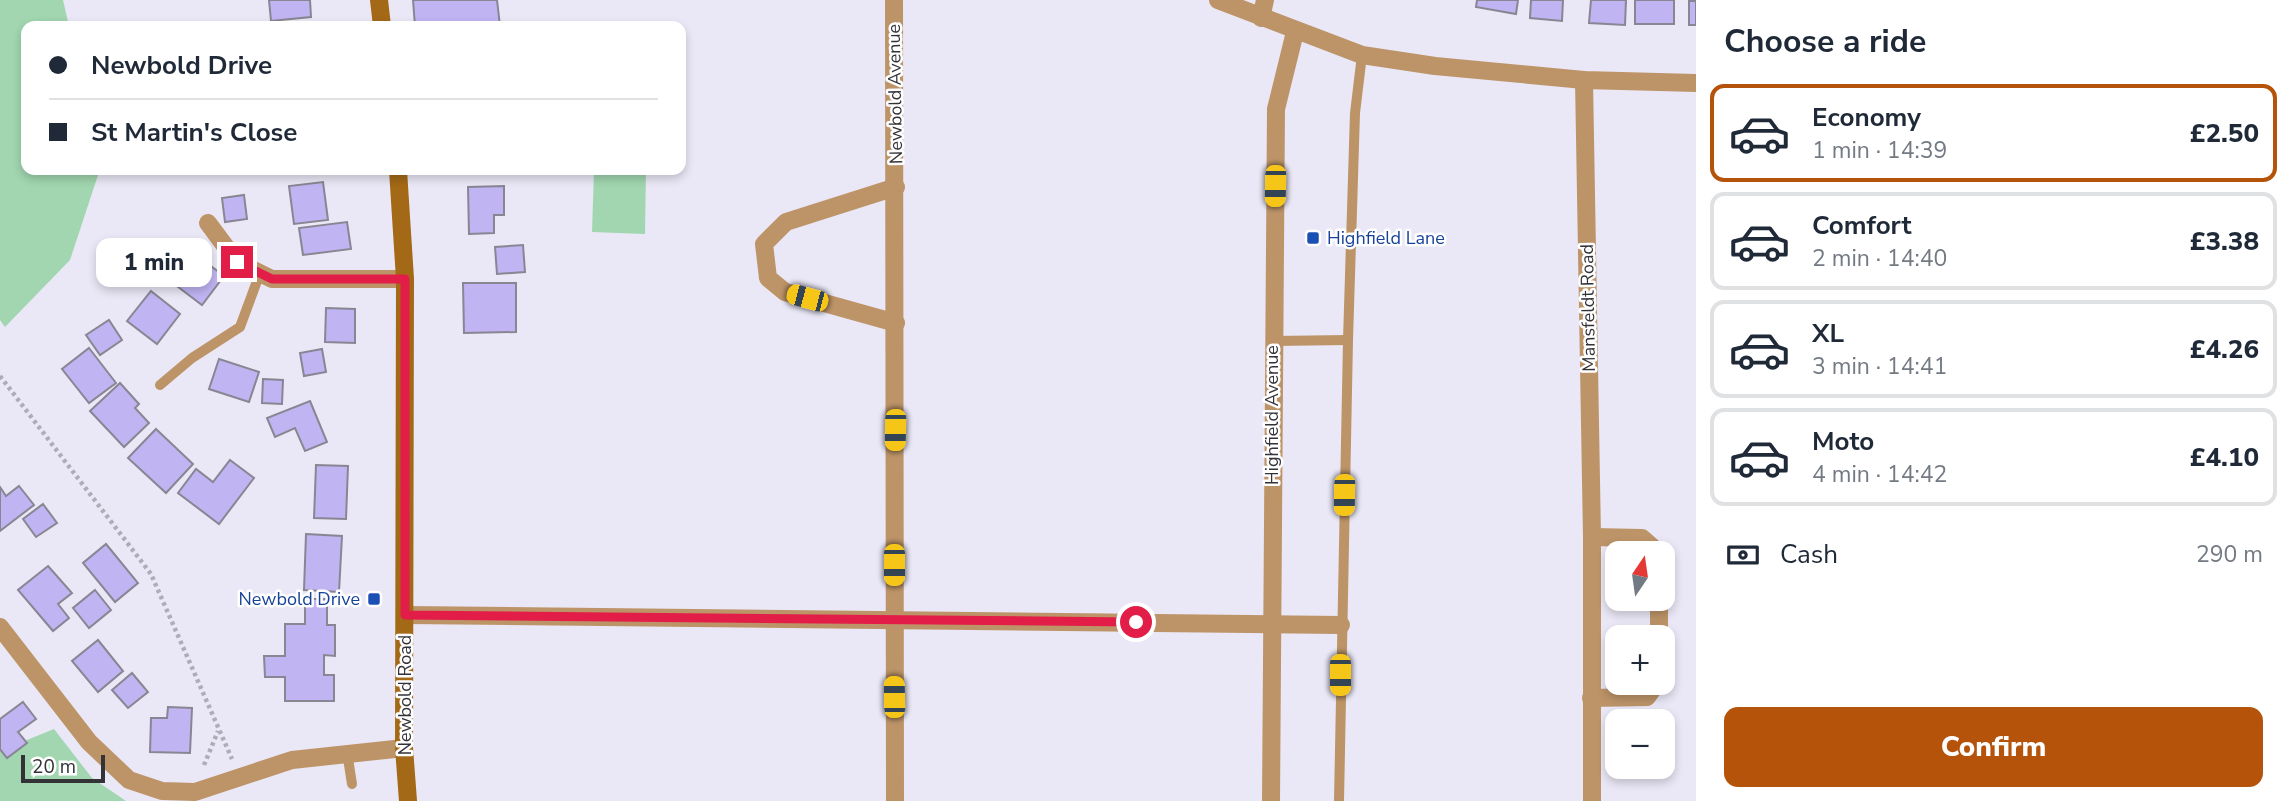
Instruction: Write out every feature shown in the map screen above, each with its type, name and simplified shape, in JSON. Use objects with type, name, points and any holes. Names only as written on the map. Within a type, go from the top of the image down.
[{"type":"main road","points":[[379,0],[381,21]]},
{"type":"main road","name":"Newbold Road","points":[[398,175],[405,279],[404,748],[408,801]]},
{"type":"street","name":"Newbold Avenue","points":[[894,0],[895,801]]},
{"type":"street","points":[[1217,0],[1295,32],[1363,55],[1435,66],[1584,80],[1696,83]]},
{"type":"street","points":[[1261,18],[1265,0]]},
{"type":"street","name":"Highfield Avenue","points":[[1271,801],[1276,109],[1295,32]]},
{"type":"street","name":"Mansfeldt Road","points":[[1584,80],[1592,537],[1592,801]]},
{"type":"street","name":"Newbold Avenue","points":[[896,187],[786,222],[764,244],[768,278],[785,292],[896,323]]},
{"type":"street","points":[[208,223],[237,262],[272,279],[405,279]]},
{"type":"street","points":[[1592,537],[1642,538],[1646,541]]},
{"type":"street","points":[[405,615],[1341,625]]},
{"type":"street","points":[[0,627],[89,742],[129,780],[162,791],[195,792],[292,760],[404,748]]},
{"type":"street","points":[[1591,698],[1648,695]]},
{"type":"lane","points":[[1339,801],[1355,113],[1363,55]]},
{"type":"lane","points":[[160,385],[192,358],[240,327],[260,273]]},
{"type":"lane","points":[[1273,341],[1348,340]]},
{"type":"lane","points":[[347,752],[352,784]]},
{"type":"path","points":[[0,376],[151,574],[230,756]]},
{"type":"green space","points":[[0,0],[63,0],[68,21],[21,21],[21,175],[98,175],[70,260],[5,327],[0,320]]},
{"type":"green space","points":[[594,175],[646,175],[645,234],[592,232]]},
{"type":"green space","points":[[54,729],[92,778],[126,801],[0,801],[0,751]]},
{"type":"building","points":[[269,0],[310,0],[311,17],[271,21]]},
{"type":"building","points":[[413,0],[497,0],[499,21],[415,21]]},
{"type":"building","points":[[1477,0],[1518,0],[1516,14],[1476,7]]},
{"type":"building","points":[[1531,0],[1563,0],[1562,21],[1530,18]]},
{"type":"building","points":[[1591,0],[1626,0],[1625,25],[1589,23]]},
{"type":"building","points":[[1635,0],[1674,0],[1674,24],[1635,24]]},
{"type":"building","points":[[1689,1],[1696,1],[1696,25],[1689,25]]},
{"type":"building","points":[[323,182],[328,220],[294,224],[289,186]]},
{"type":"building","points":[[504,186],[504,215],[494,215],[494,233],[469,234],[468,187]]},
{"type":"building","points":[[244,195],[247,219],[225,222],[222,198]]},
{"type":"building","points":[[347,222],[351,249],[303,255],[299,228]]},
{"type":"building","points":[[523,245],[525,272],[497,274],[495,247]]},
{"type":"building","points":[[191,251],[224,276],[202,305],[169,280]]},
{"type":"building","points":[[463,283],[516,283],[516,332],[464,333]]},
{"type":"building","points":[[151,291],[180,314],[157,344],[127,321]]},
{"type":"building","points":[[326,308],[355,309],[355,343],[325,342]]},
{"type":"building","points":[[109,320],[122,340],[100,355],[86,335]]},
{"type":"building","points":[[89,348],[116,383],[89,403],[62,369]]},
{"type":"building","points":[[322,349],[326,372],[304,376],[300,353]]},
{"type":"building","points":[[219,359],[259,372],[249,402],[209,389]]},
{"type":"building","points":[[263,379],[283,380],[282,404],[262,403]]},
{"type":"building","points":[[120,383],[139,404],[135,408],[149,423],[124,447],[90,411]]},
{"type":"building","points":[[310,401],[327,442],[305,451],[295,428],[275,437],[267,418]]},
{"type":"building","points":[[156,429],[193,464],[166,493],[128,458]]},
{"type":"building","points":[[230,460],[254,478],[219,524],[178,493],[196,469],[213,482]]},
{"type":"building","points":[[316,465],[348,466],[346,519],[314,518]]},
{"type":"building","points":[[19,486],[34,505],[0,531],[0,487],[6,496]]},
{"type":"building","points":[[43,504],[57,523],[36,537],[23,519]]},
{"type":"building","points":[[306,534],[342,536],[339,592],[304,590]]},
{"type":"building","points":[[106,544],[138,583],[115,602],[83,563]]},
{"type":"building","points":[[48,566],[72,593],[58,604],[69,618],[53,631],[18,590]]},
{"type":"building","points":[[95,590],[111,610],[89,628],[73,608]]},
{"type":"building","points":[[305,599],[327,599],[327,625],[335,625],[335,656],[324,655],[324,675],[334,675],[334,701],[285,701],[285,677],[265,677],[264,656],[285,656],[285,624],[305,624]]},
{"type":"building","points":[[98,640],[123,671],[98,692],[72,661]]},
{"type":"building","points":[[132,673],[148,692],[128,708],[112,690]]},
{"type":"building","points":[[23,702],[36,719],[18,732],[27,743],[7,758],[0,749],[0,719]]},
{"type":"building","points":[[168,707],[192,708],[190,753],[150,752],[151,718],[167,718]]},
{"type":"place","name":"Highfield Lane","points":[[1313,238]]},
{"type":"place","name":"Newbold Drive","points":[[374,599]]},
{"type":"route","points":[[237,262],[272,279],[405,279],[405,615],[1136,622]]}]
